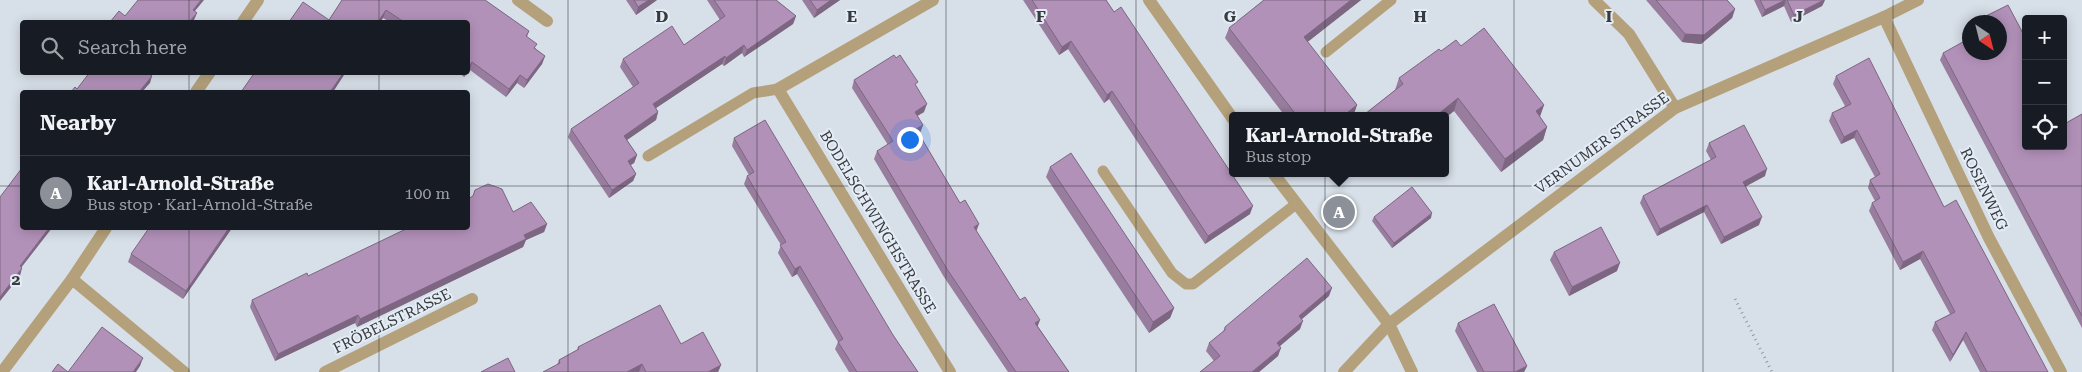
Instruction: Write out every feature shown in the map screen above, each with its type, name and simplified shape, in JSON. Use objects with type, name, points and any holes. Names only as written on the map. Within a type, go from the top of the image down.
[{"type":"street","points":[[244,20],[258,0]]},
{"type":"street","points":[[518,0],[547,21]]},
{"type":"street","points":[[778,89],[933,0]]},
{"type":"street","points":[[1149,0],[1229,113]]},
{"type":"street","points":[[1594,0],[1630,34],[1675,108]]},
{"type":"street","name":"VERNUMER STRASSE","points":[[1344,372],[1388,324],[1675,108],[1884,17],[1918,0]]},
{"type":"street","name":"ROSENWEG","points":[[1884,17],[1989,238],[2060,372]]},
{"type":"street","points":[[197,90],[208,75]]},
{"type":"street","name":"BODELSCHWINGHSTRASSE","points":[[778,89],[950,372]]},
{"type":"street","points":[[1276,177],[1388,324],[1412,372]]},
{"type":"street","points":[[2,372],[72,280],[105,230]]},
{"type":"street","points":[[72,280],[184,372]]},
{"type":"street","name":"FRÖBELSTRASSE","points":[[326,372],[472,300]]},
{"type":"lane","points":[[1326,52],[1390,0]]},
{"type":"lane","points":[[648,156],[753,94],[778,89]]},
{"type":"lane","points":[[1103,171],[1172,273],[1186,284],[1193,284],[1296,204]]},
{"type":"path","points":[[1735,299],[1772,372]]},
{"type":"building","points":[[138,0],[201,0],[193,10],[197,13],[191,20],[112,20],[119,11],[125,16]]},
{"type":"building","points":[[342,0],[485,0],[529,31],[526,36],[537,44],[534,48],[545,56],[527,80],[520,75],[509,89],[472,62],[470,66],[470,20],[401,20],[386,10],[379,20],[329,20]]},
{"type":"building","points":[[634,0],[649,0],[638,7]]},
{"type":"building","points":[[714,0],[776,0],[796,16],[747,50],[744,45],[653,104],[658,112],[624,136],[637,155],[628,161],[636,174],[612,190],[571,129],[639,83],[623,59],[672,26],[684,45],[725,16]]},
{"type":"building","points":[[810,0],[831,0],[817,10]]},
{"type":"building","points":[[1032,0],[1106,0],[1114,12],[1121,7],[1229,170],[1229,177],[1234,177],[1253,206],[1208,236],[1112,91],[1107,95],[1071,41],[1062,47]]},
{"type":"building","points":[[1264,0],[1351,0],[1304,37],[1357,105],[1348,112],[1294,112],[1229,28]]},
{"type":"building","points":[[1656,0],[1727,0],[1735,9],[1704,35],[1685,34]]},
{"type":"building","points":[[1760,0],[1785,0],[1765,10]]},
{"type":"building","points":[[1787,0],[1824,0],[1794,15]]},
{"type":"building","points":[[303,2],[329,20],[290,20]]},
{"type":"building","points":[[2008,5],[2022,31],[2022,150],[2067,150],[2067,122],[2082,114],[2082,316],[1943,53],[1962,42],[1962,60],[2007,60],[2007,15],[1988,15]]},
{"type":"building","points":[[1484,28],[1544,105],[1536,111],[1547,127],[1505,159],[1458,98],[1441,112],[1368,112],[1403,84],[1399,78],[1439,49],[1441,51],[1456,40],[1461,46]]},
{"type":"building","points":[[894,55],[896,58],[900,55],[918,82],[915,84],[927,104],[915,112],[923,125],[916,129],[960,203],[965,200],[979,224],[974,227],[1020,300],[1025,297],[1040,320],[1035,323],[1069,372],[1016,372],[947,269],[877,151],[893,141],[854,80]]},
{"type":"building","points":[[1869,58],[1944,207],[1956,200],[2048,372],[1987,372],[1966,332],[1953,355],[1935,322],[1955,312],[1923,251],[1903,262],[1872,203],[1880,198],[1870,180],[1880,174],[1857,130],[1844,137],[1832,113],[1851,104],[1836,76]]},
{"type":"building","points":[[88,75],[152,76],[141,90],[73,90],[75,87],[77,89]]},
{"type":"building","points":[[253,75],[342,75],[331,90],[242,90]]},
{"type":"building","points":[[765,120],[893,335],[918,372],[857,372],[838,342],[843,339],[800,266],[795,269],[780,245],[786,242],[747,176],[754,172],[734,138]]},
{"type":"building","points":[[1744,125],[1767,169],[1743,182],[1762,217],[1724,237],[1707,205],[1660,229],[1643,196],[1716,157],[1709,143]]},
{"type":"building","points":[[1071,153],[1174,308],[1153,322],[1050,167]]},
{"type":"building","points":[[20,171],[20,230],[47,230],[20,266],[22,268],[0,297],[0,197]]},
{"type":"building","points":[[488,184],[502,189],[513,212],[531,202],[547,224],[524,235],[526,239],[360,319],[358,315],[278,354],[252,300],[307,273],[308,276],[404,230],[470,230],[470,198],[473,196],[475,190]]},
{"type":"building","points":[[1412,187],[1432,213],[1394,243],[1374,217]]},
{"type":"building","points":[[1601,227],[1620,263],[1572,287],[1554,252]]},
{"type":"building","points":[[148,230],[228,230],[186,291],[131,254]]},
{"type":"building","points":[[1307,258],[1332,288],[1299,316],[1303,321],[1277,343],[1281,348],[1252,372],[1200,372],[1220,356],[1209,343],[1225,330],[1225,327]]},
{"type":"building","points":[[1494,304],[1527,366],[1515,372],[1484,372],[1458,323]]},
{"type":"building","points":[[660,305],[681,344],[703,332],[721,365],[708,372],[646,372],[642,364],[627,372],[543,372],[560,363],[559,360],[579,349],[578,347]]},
{"type":"building","points":[[102,327],[143,358],[133,372],[68,372]]},
{"type":"building","points":[[508,358],[515,372],[481,372]]},
{"type":"building","points":[[58,364],[68,372],[52,372]]},
{"type":"place","name":"Karl-Arnold-Straße","points":[[1339,212]]}]
